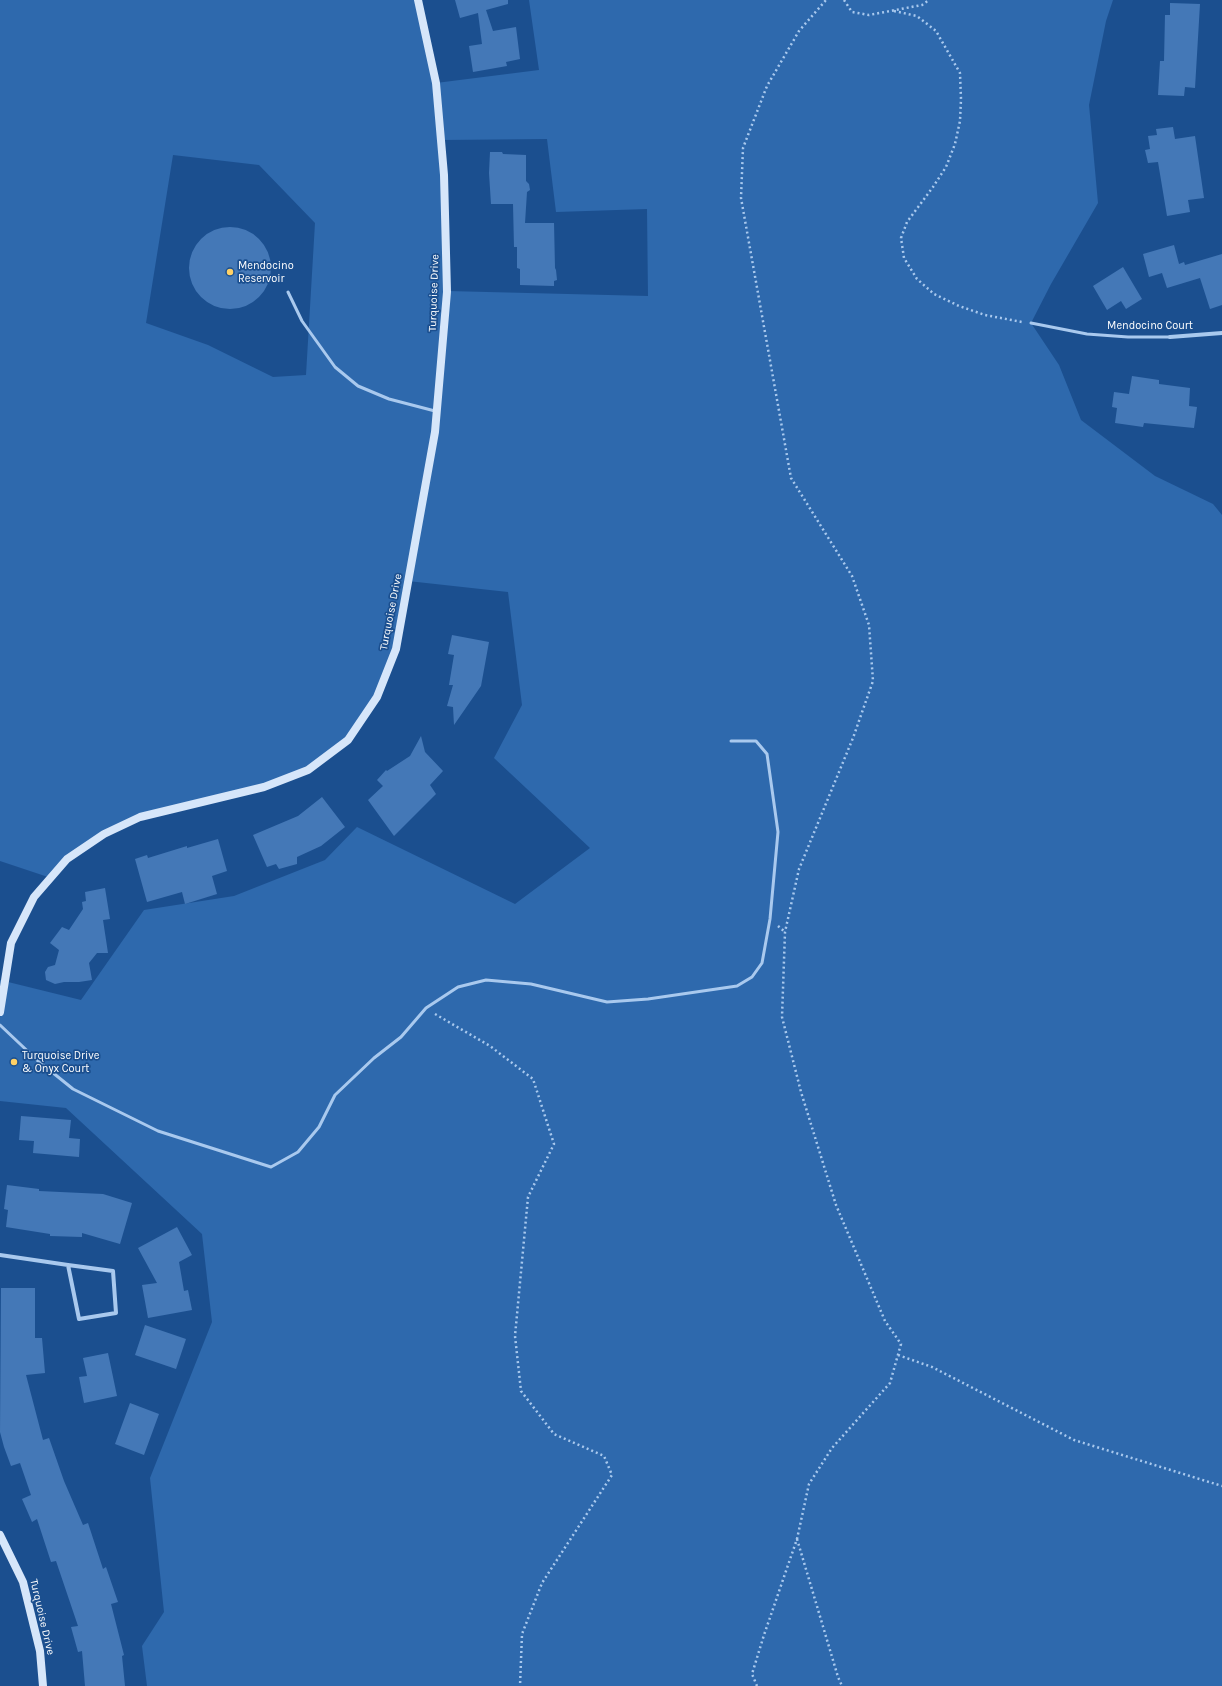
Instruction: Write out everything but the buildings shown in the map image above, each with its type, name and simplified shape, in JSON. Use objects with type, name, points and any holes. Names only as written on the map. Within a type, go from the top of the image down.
[{"type":"street","name":"Turquoise Drive","points":[[0,1012],[11,943],[34,897],[67,859],[104,834],[140,817],[264,787],[308,770],[348,740],[377,697],[396,649],[435,432],[447,292],[444,175],[436,83],[418,0]]},
{"type":"street","name":"Mendocino Court","points":[[1170,337],[1222,333]]},
{"type":"street","points":[[0,1255],[113,1271],[116,1313],[79,1319],[68,1265]]},
{"type":"street","name":"Turquoise Drive","points":[[0,1535],[24,1582],[40,1651],[43,1686]]},
{"type":"lane","points":[[288,292],[302,321],[335,368],[358,386],[389,399],[437,411]]},
{"type":"lane","name":"Mendocino Court","points":[[1031,323],[1087,334],[1128,337],[1170,337]]},
{"type":"lane","points":[[0,1025],[37,1060],[73,1089],[158,1131],[271,1167],[298,1152],[319,1127],[335,1095],[374,1058],[401,1037],[426,1008],[458,987],[486,980],[531,984],[607,1002],[648,999],[737,986],[752,977],[762,963],[767,934],[778,832],[768,754],[756,740],[731,740]]},
{"type":"path","points":[[757,1686],[752,1674],[797,1539],[809,1484],[832,1448],[890,1382],[902,1344],[885,1321],[836,1205],[801,1092],[782,1017],[785,932],[799,869],[853,738],[873,681],[869,625],[852,576],[791,478],[741,198],[743,148],[767,86],[799,31],[826,0]]},
{"type":"path","points":[[844,0],[852,12],[868,15],[922,5],[929,0]]},
{"type":"path","points":[[894,11],[917,16],[936,31],[960,73],[960,121],[955,144],[946,167],[907,222],[901,238],[904,258],[917,279],[934,294],[959,306],[985,315],[1031,323]]},
{"type":"path","points":[[426,1008],[490,1046],[533,1079],[554,1144],[528,1197],[515,1336],[521,1391],[554,1434],[604,1456],[612,1476],[542,1583],[522,1634],[520,1686]]},
{"type":"path","points":[[898,1355],[932,1367],[1074,1440],[1222,1486]]},
{"type":"path","points":[[797,1539],[842,1686]]},
{"type":"shaded area","points":[[0,0],[418,0],[436,83],[539,70],[529,0],[1113,0],[1106,21],[1089,105],[1098,203],[1051,284],[1031,323],[1059,365],[1081,420],[1155,476],[1213,504],[1222,515],[1222,1686],[147,1686],[142,1646],[164,1612],[150,1478],[212,1322],[202,1234],[66,1108],[0,1101],[0,980],[81,1000],[144,910],[234,896],[325,860],[357,827],[515,904],[590,848],[494,758],[522,705],[508,592],[408,581],[396,649],[377,697],[348,740],[308,770],[264,787],[140,817],[67,859],[51,878],[0,861]],"holes":[[[547,139],[556,212],[647,209],[648,296],[447,291],[441,140]],[[173,155],[259,165],[315,223],[306,375],[273,377],[208,345],[146,323]]]},
{"type":"place","name":"Mendocino Reservoir","points":[[230,272]]},
{"type":"place","name":"Turquoise Drive & Onyx Court","points":[[14,1062]]}]
